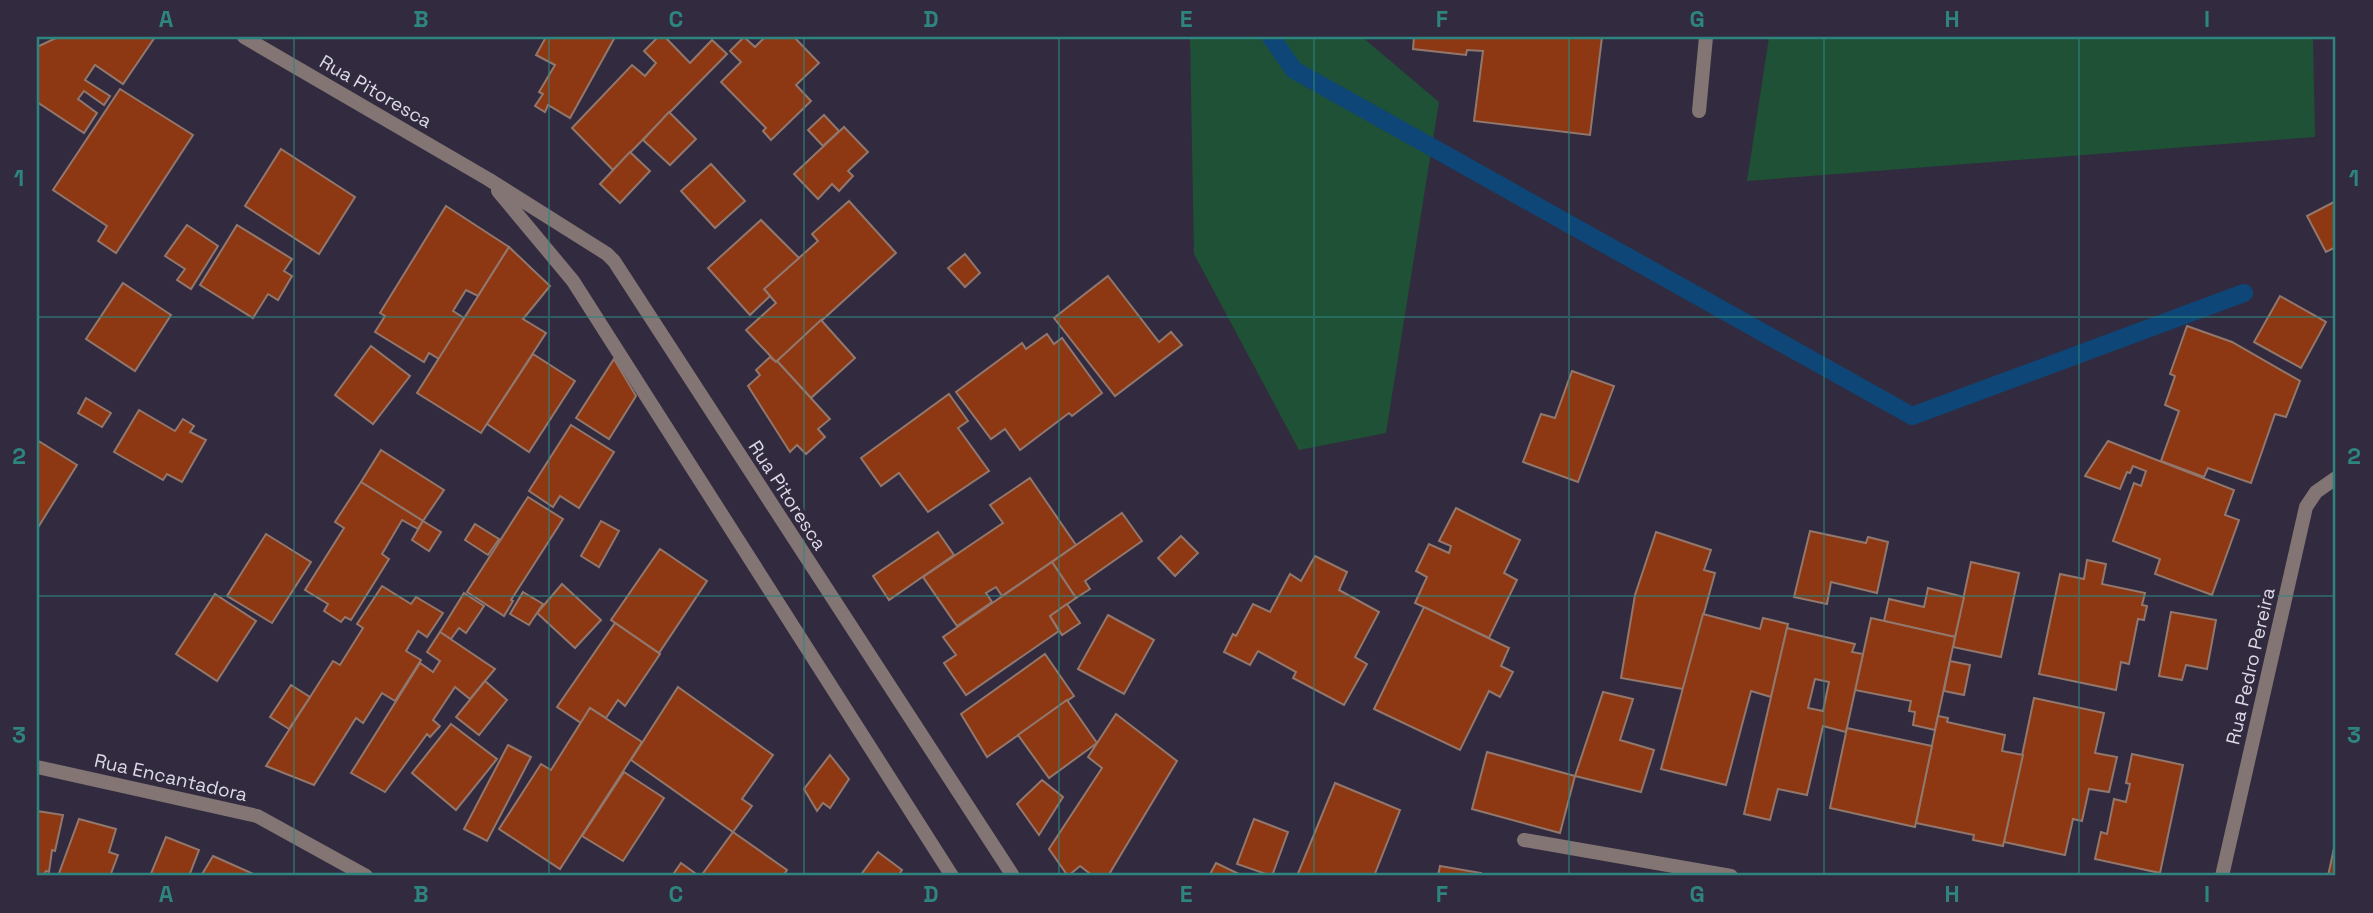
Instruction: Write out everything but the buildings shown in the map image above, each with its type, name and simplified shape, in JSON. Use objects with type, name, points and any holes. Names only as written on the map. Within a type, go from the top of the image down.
[{"type":"street","name":"Rua Pitoresca","points":[[244,37],[488,179],[614,261],[1013,876]]},
{"type":"street","points":[[1699,111],[1706,37]]},
{"type":"street","name":"Rua Pitoresca","points":[[488,179],[572,281],[952,876]]},
{"type":"street","name":"Rua Pedro Pereira","points":[[2222,876],[2306,507],[2316,492],[2336,478]]},
{"type":"street","name":"Rua Encantadora","points":[[37,767],[257,816],[366,876]]},
{"type":"street","points":[[1524,840],[1731,876]]},
{"type":"green space","points":[[1190,37],[1362,37],[1439,102],[1386,433],[1299,450],[1194,254]]},
{"type":"green space","points":[[1769,37],[2313,37],[2315,137],[1747,181]]},
{"type":"waterway","points":[[1271,37],[1294,70],[1912,416],[2244,293]]}]
